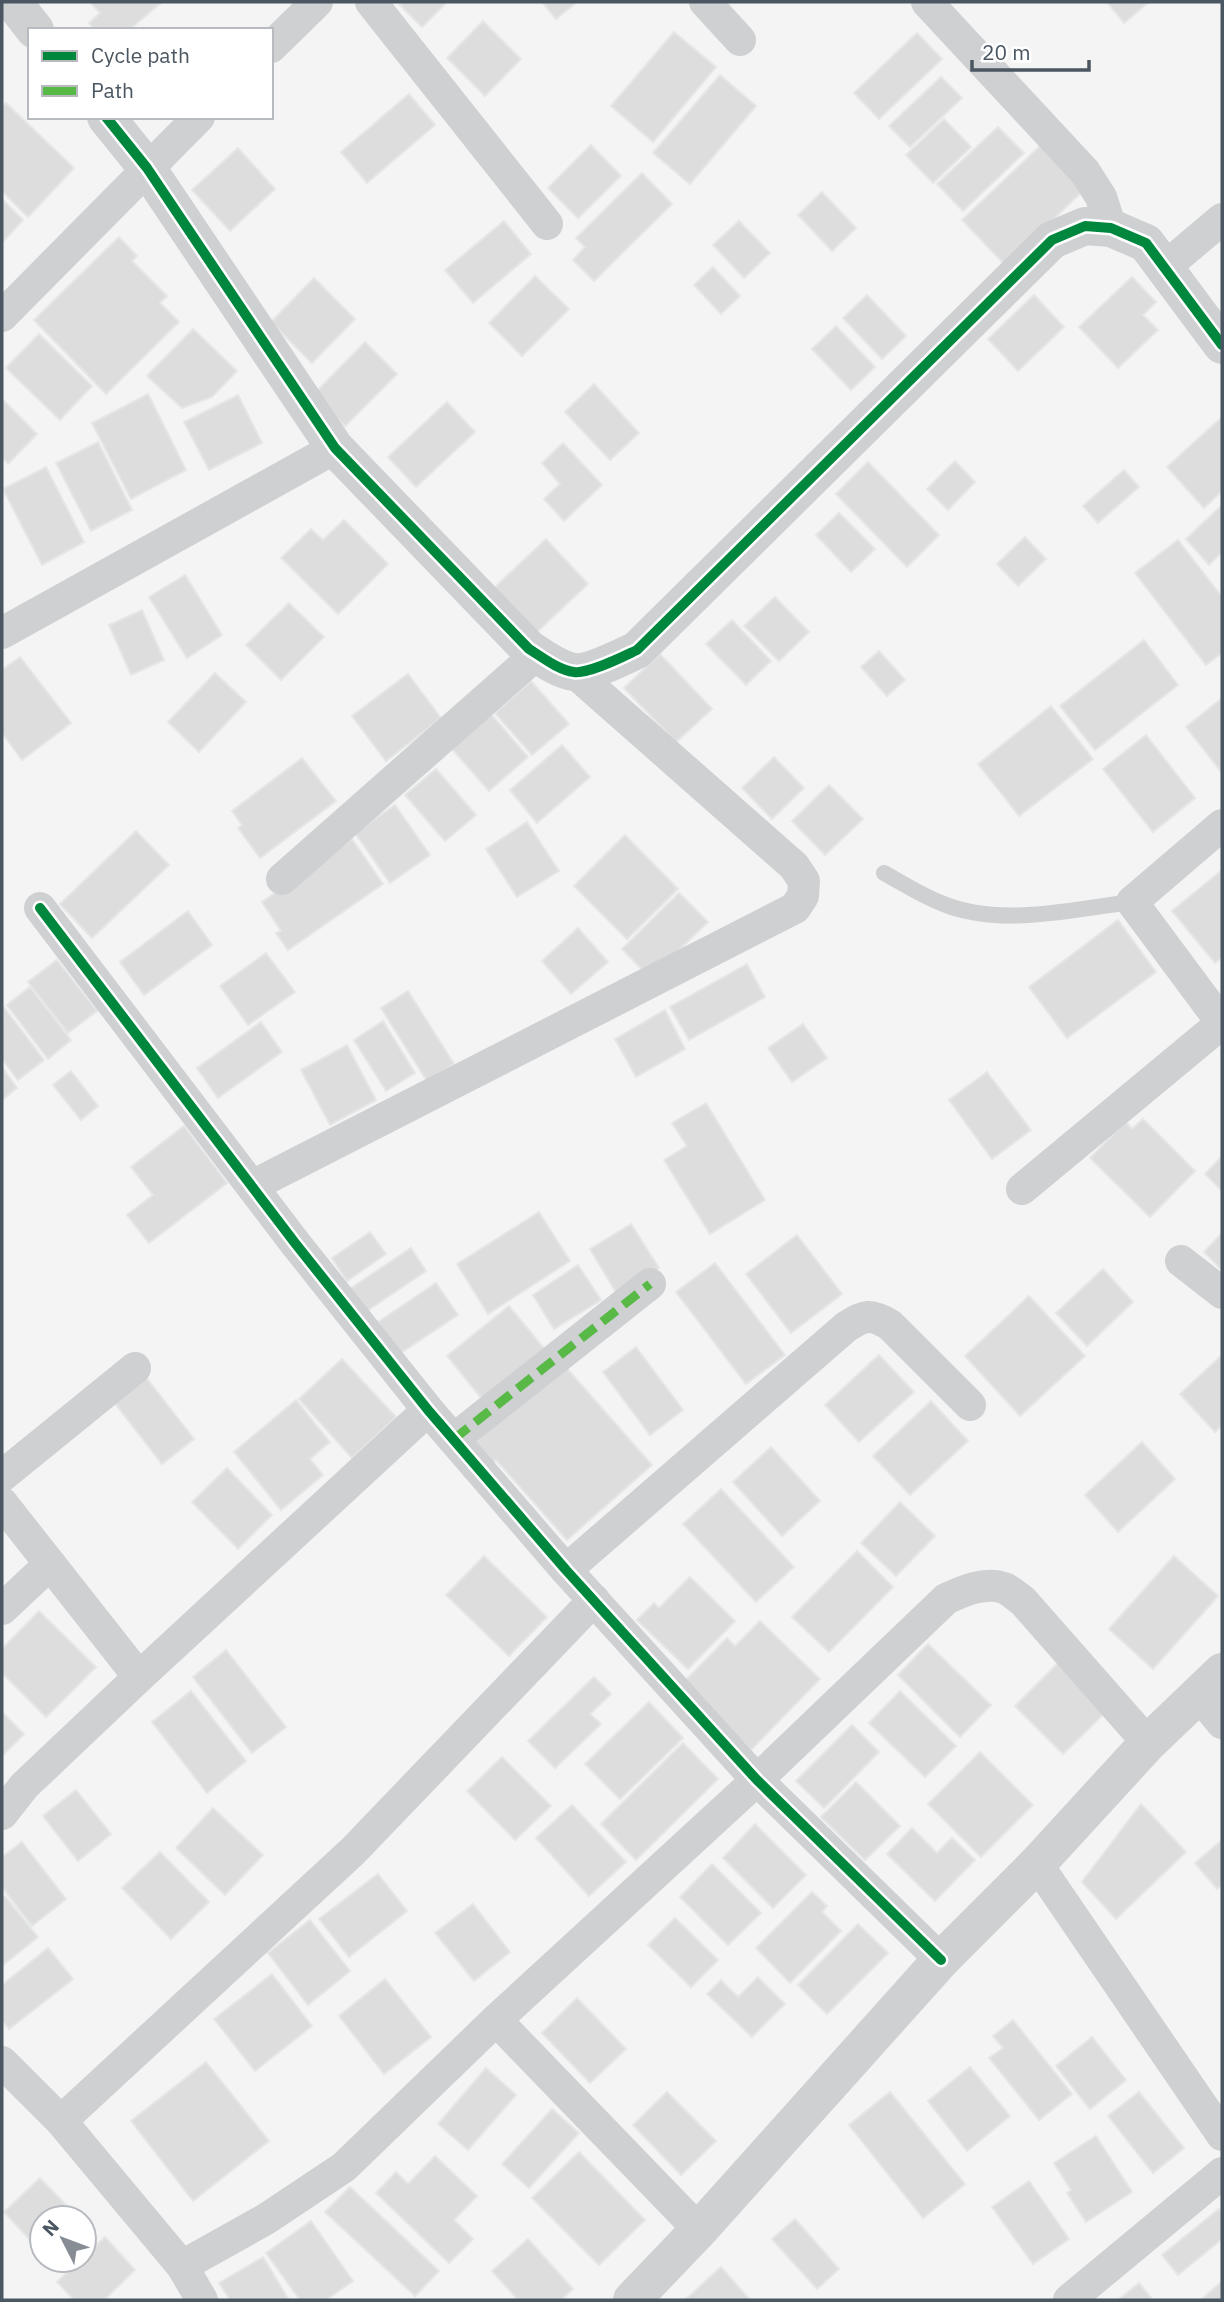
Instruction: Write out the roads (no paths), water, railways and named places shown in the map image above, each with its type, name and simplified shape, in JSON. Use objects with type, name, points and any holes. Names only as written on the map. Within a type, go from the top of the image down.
[{"type":"street","points":[[13,2],[33,28]]},
{"type":"street","points":[[273,45],[317,2]]},
{"type":"street","points":[[371,2],[547,224]]},
{"type":"street","points":[[705,2],[740,40]]},
{"type":"street","points":[[927,2],[1085,172],[1101,197],[1111,228]]},
{"type":"street","points":[[108,119],[147,168],[335,448],[529,649],[575,673],[794,866],[804,881],[803,896],[795,908],[252,1186]]},
{"type":"street","points":[[2,316],[197,119]]},
{"type":"street","points":[[1164,268],[1222,219]]},
{"type":"street","points":[[575,673],[606,665],[637,650],[1052,240],[1085,226],[1111,228],[1146,243],[1222,345]]},
{"type":"street","points":[[2,633],[335,448]]},
{"type":"street","points":[[282,879],[537,654]]},
{"type":"street","points":[[1022,1189],[1222,1023],[1132,902],[1222,825]]},
{"type":"street","points":[[40,908],[295,1243],[428,1410],[566,1570],[757,1780],[941,1960]]},
{"type":"street","points":[[1181,1261],[1222,1293]]},
{"type":"street","points":[[454,1439],[650,1284]]},
{"type":"street","points":[[566,1570],[835,1336],[860,1318],[876,1316],[890,1325],[970,1405]]},
{"type":"street","points":[[2,1476],[135,1368]]},
{"type":"street","points":[[2,1814],[24,1786],[428,1410]]},
{"type":"street","points":[[2,1503],[139,1677]]},
{"type":"street","points":[[2,1609],[50,1564]]},
{"type":"street","points":[[182,2266],[266,2219],[344,2167],[496,2020],[757,1780],[946,1599],[966,1590],[987,1586],[1005,1588],[1023,1601],[1148,1743]]},
{"type":"street","points":[[61,2121],[352,1851],[594,1600]]},
{"type":"street","points":[[632,2300],[699,2230],[941,1960],[1037,1864],[1148,1743],[1210,1683],[1222,1723]]},
{"type":"street","points":[[1037,1864],[1222,2135]]},
{"type":"street","points":[[496,2020],[699,2230]]},
{"type":"street","points":[[2,2062],[61,2121],[182,2266],[202,2300]]},
{"type":"street","points":[[1069,2300],[1222,2174]]},
{"type":"lane","points":[[884,873],[942,904],[980,913],[1020,917],[1132,902]]}]
